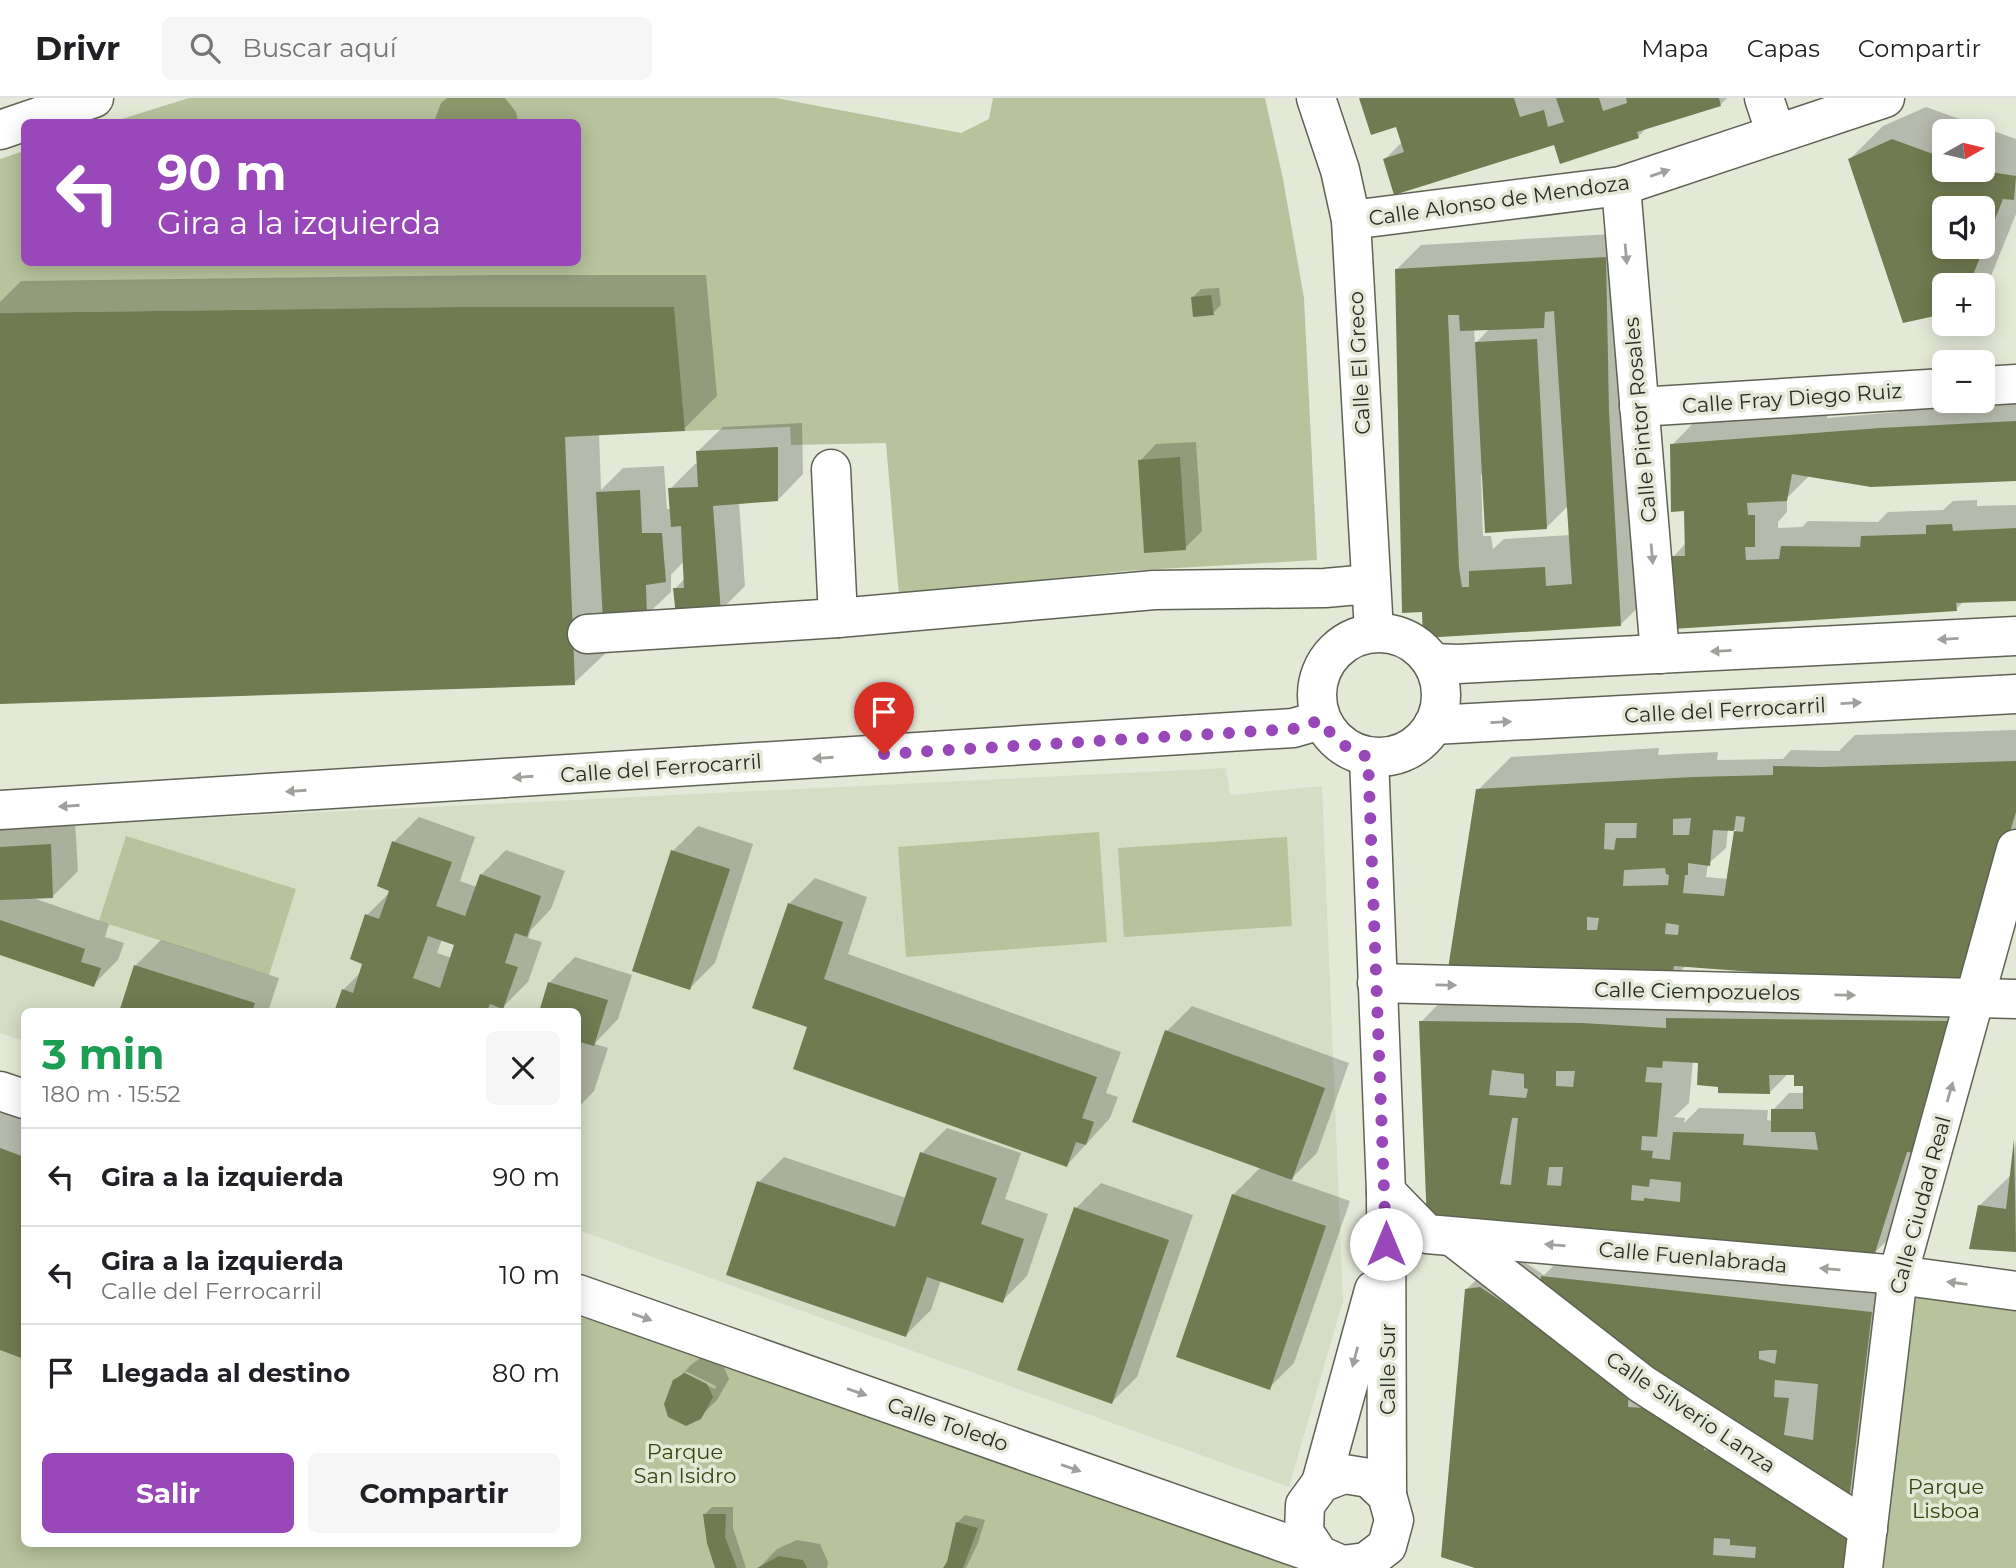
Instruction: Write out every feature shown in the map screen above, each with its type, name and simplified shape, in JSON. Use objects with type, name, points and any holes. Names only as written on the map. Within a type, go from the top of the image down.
[{"type":"street","points":[[32,119],[94,98]]},
{"type":"street","name":"Calle El Greco","points":[[1316,98],[1340,170],[1351,220],[1374,632]]},
{"type":"street","points":[[1764,98],[1776,134]]},
{"type":"street","name":"Calle Alonso de Mendoza","points":[[1351,220],[1620,186],[1885,98]]},
{"type":"street","points":[[0,130],[21,123]]},
{"type":"street","name":"Calle Pintor Rosales","points":[[1620,186],[1660,654]]},
{"type":"street","points":[[1995,385],[2016,384]]},
{"type":"street","name":"Calle Fray Diego Ruiz","points":[[1639,407],[1932,389]]},
{"type":"street","points":[[831,469],[838,618]]},
{"type":"street","points":[[587,634],[838,618],[1154,590],[1325,588],[1370,584]]},
{"type":"street","points":[[1374,632],[1389,632],[1415,642],[1433,663],[1441,683],[1441,705],[1433,725],[1424,738],[1412,748],[1391,756],[1368,757],[1349,750],[1333,737],[1321,720],[1316,699],[1318,678],[1327,659],[1342,643],[1374,632]]},
{"type":"street","points":[[1433,663],[1458,664],[2016,636]]},
{"type":"street","name":"Calle del Ferrocarril","points":[[1433,725],[2016,694]]},
{"type":"street","name":"Calle del Ferrocarril","points":[[0,810],[1293,729],[1321,720]]},
{"type":"street","name":"Calle Sur","points":[[1368,757],[1386,1192],[1387,1495]]},
{"type":"street","name":"Calle Ciudad Real","points":[[1863,1568],[1898,1275],[2016,849]]},
{"type":"street","name":"Calle Ciempozuelos","points":[[1377,984],[2016,999]]},
{"type":"street","points":[[0,1091],[21,1099]]},
{"type":"street","name":"Calle Fuenlabrada","points":[[1386,1192],[1427,1234],[1898,1275],[2016,1291]]},
{"type":"street","name":"Calle Silverio Lanza","points":[[1453,1237],[1642,1384],[1868,1529]]},
{"type":"street","name":"Calle Sur","points":[[1321,1483],[1386,1244]]},
{"type":"street","name":"Calle Toledo","points":[[581,1295],[1319,1555]]},
{"type":"street","points":[[1344,1474],[1369,1478],[1387,1495],[1394,1520],[1387,1546],[1373,1565],[1342,1565],[1319,1555],[1304,1532],[1305,1505],[1321,1483],[1344,1474]]},
{"type":"shaded area","points":[[447,98],[505,98],[516,112],[517,119],[435,119],[441,103]]},
{"type":"shaded area","points":[[1226,768],[1230,795],[1322,786],[1343,1301],[1289,1487],[581,1231],[581,1008],[21,1008],[21,1040],[0,1033],[0,828]]},
{"type":"green space","points":[[189,98],[776,98],[961,133],[989,119],[993,98],[1265,98],[1283,179],[1304,298],[1317,560],[1125,571],[899,596],[886,443],[791,445],[790,427],[685,431],[673,307],[0,313],[0,159],[21,152],[21,266],[581,266],[581,119],[122,119]]},
{"type":"green space","points":[[1099,832],[1107,942],[906,957],[898,847]]},
{"type":"green space","points":[[126,836],[296,889],[269,975],[99,921]]},
{"type":"green space","points":[[1287,837],[1292,926],[1124,937],[1118,848]]},
{"type":"green space","name":"Parque San Isidro","points":[[0,1148],[21,1156],[21,1547],[581,1547],[581,1317],[678,1348],[843,1408],[1254,1545],[1298,1568],[0,1568]]},
{"type":"green space","name":"Parque Lisboa","points":[[1897,1286],[2016,1300],[2016,1568],[1869,1568]]},
{"type":"building","points":[[1359,98],[1514,98],[1520,117],[1544,110],[1548,127],[1564,122],[1556,98],[1599,98],[1603,111],[1627,103],[1626,98],[1719,98],[1721,106],[1637,132],[1639,138],[1560,164],[1554,145],[1394,195],[1383,159],[1404,152],[1396,127],[1371,135]]},
{"type":"building","points":[[1892,139],[1932,154],[1932,182],[1995,182],[1995,173],[2016,176],[2014,200],[2003,199],[1995,219],[1995,196],[1932,196],[1932,259],[1979,259],[1974,273],[1932,273],[1932,317],[1903,323],[1848,159]]},
{"type":"building","points":[[1606,257],[1609,411],[1621,626],[1423,638],[1422,612],[1402,613],[1395,269]],"holes":[[[1554,311],[1572,584],[1546,586],[1545,567],[1469,571],[1469,587],[1462,587],[1448,315],[1459,315],[1460,331],[1544,328],[1545,312]]]},
{"type":"building","points":[[1211,295],[1214,315],[1193,317],[1191,297]]},
{"type":"building","points":[[674,307],[685,431],[565,437],[575,685],[0,704],[0,313]]},
{"type":"building","points":[[1537,339],[1547,529],[1485,533],[1475,342]]},
{"type":"building","points":[[2016,421],[2016,481],[1871,487],[1792,474],[1787,501],[1747,503],[1748,515],[1755,515],[1755,547],[1745,547],[1746,560],[1779,559],[1781,546],[1860,547],[1861,536],[1926,534],[1926,525],[1952,524],[1953,531],[2016,528],[2016,601],[1956,603],[1957,611],[1672,629],[1671,556],[1685,556],[1684,511],[1671,512],[1670,444]]},
{"type":"building","points":[[778,447],[778,501],[713,506],[721,613],[676,616],[673,588],[684,588],[681,526],[671,527],[668,488],[698,487],[696,451]]},
{"type":"building","points":[[1180,457],[1186,550],[1144,553],[1138,460]]},
{"type":"building","points":[[640,490],[642,533],[662,533],[666,582],[646,585],[647,619],[603,621],[596,492]]},
{"type":"building","points":[[2016,761],[2016,812],[1963,988],[1674,966],[1671,984],[1447,975],[1476,789],[1773,775],[1773,766]],"holes":[[[1736,816],[1745,817],[1743,832],[1734,831]],[[1691,818],[1689,835],[1673,835],[1673,819]],[[1605,823],[1637,823],[1636,838],[1616,838],[1614,850],[1604,849]],[[1713,830],[1734,831],[1724,896],[1683,893],[1688,863],[1710,866]],[[1665,868],[1666,874],[1669,875],[1668,885],[1623,886],[1624,870]],[[1587,917],[1599,918],[1597,930],[1587,930]],[[1666,923],[1679,925],[1678,935],[1665,934]]]},
{"type":"building","points":[[392,841],[452,862],[436,906],[465,916],[480,874],[541,896],[527,937],[515,933],[505,963],[518,967],[503,1008],[490,1004],[488,1008],[335,1008],[342,989],[353,993],[362,964],[350,959],[365,914],[379,919],[389,891],[377,886]],"holes":[[[428,936],[454,945],[440,988],[413,978]]]},
{"type":"building","points":[[51,844],[53,898],[0,900],[0,847]]},
{"type":"building","points":[[671,850],[730,869],[690,990],[632,971]]},
{"type":"building","points":[[788,903],[843,922],[824,979],[1097,1077],[1082,1118],[1094,1122],[1086,1145],[1076,1142],[1067,1167],[793,1069],[807,1027],[752,1008]]},
{"type":"building","points":[[0,920],[85,949],[81,962],[101,968],[94,987],[0,955]]},
{"type":"building","points":[[134,965],[255,1003],[253,1008],[120,1008]]},
{"type":"building","points":[[548,982],[608,1000],[594,1046],[581,1042],[581,1008],[540,1008]]},
{"type":"building","points":[[1666,1018],[1951,1021],[1914,1153],[1907,1152],[1874,1256],[1427,1224],[1419,1021],[1582,1023],[1666,1028]],"holes":[[[1663,1061],[1698,1063],[1697,1085],[1718,1087],[1718,1093],[1770,1094],[1769,1075],[1794,1075],[1794,1086],[1803,1086],[1803,1109],[1771,1109],[1771,1132],[1815,1132],[1818,1150],[1743,1145],[1744,1134],[1673,1132],[1670,1160],[1652,1158],[1653,1151],[1641,1150],[1642,1136],[1657,1137],[1662,1083],[1645,1082],[1647,1067],[1662,1068]],[[1492,1070],[1524,1074],[1524,1088],[1528,1089],[1526,1098],[1489,1095]],[[1556,1071],[1575,1071],[1573,1087],[1556,1086]],[[1512,1118],[1518,1118],[1511,1185],[1500,1184]],[[1549,1167],[1563,1167],[1561,1186],[1547,1185]],[[1650,1179],[1681,1182],[1680,1202],[1644,1198],[1644,1201],[1631,1200],[1632,1185],[1649,1187]]]},
{"type":"building","points":[[1165,1030],[1325,1088],[1292,1180],[1132,1122]]},
{"type":"building","points":[[2014,1139],[2016,1252],[1969,1249],[1978,1205],[2006,1209]]},
{"type":"building","points":[[0,1148],[21,1156],[21,1358],[0,1350]]},
{"type":"building","points":[[920,1152],[997,1178],[981,1224],[1024,1239],[1003,1303],[927,1277],[906,1337],[726,1275],[757,1181],[895,1227]]},
{"type":"building","points":[[1232,1194],[1326,1226],[1270,1390],[1176,1357]]},
{"type":"building","points":[[1074,1207],[1169,1240],[1112,1404],[1017,1370]]},
{"type":"building","points":[[1541,1276],[1872,1312],[1849,1500],[1626,1359],[1628,1348],[1540,1293]],"holes":[[[1777,1350],[1775,1364],[1759,1359],[1759,1351]],[[1775,1380],[1818,1384],[1813,1440],[1784,1435],[1789,1398],[1774,1397]]]},
{"type":"building","points":[[1480,1287],[1629,1386],[1628,1407],[1675,1410],[1705,1434],[1704,1450],[1736,1452],[1734,1468],[1755,1470],[1847,1531],[1843,1568],[1475,1568],[1441,1557],[1465,1289]],"holes":[[[1714,1538],[1730,1539],[1730,1545],[1756,1547],[1755,1558],[1713,1555]]]},
{"type":"building","points":[[685,1373],[707,1384],[713,1397],[701,1419],[686,1426],[668,1417],[664,1404],[673,1380]]},
{"type":"building","points":[[703,1514],[726,1514],[725,1537],[737,1568],[715,1568],[707,1543]]},
{"type":"building","points":[[956,1522],[978,1528],[963,1568],[943,1568],[947,1562]]},
{"type":"building","points":[[779,1556],[803,1560],[807,1568],[757,1568]]},
{"type":"route","points":[[884,754],[1293,729],[1321,720],[1333,737],[1349,750],[1368,757],[1386,1244]]}]
